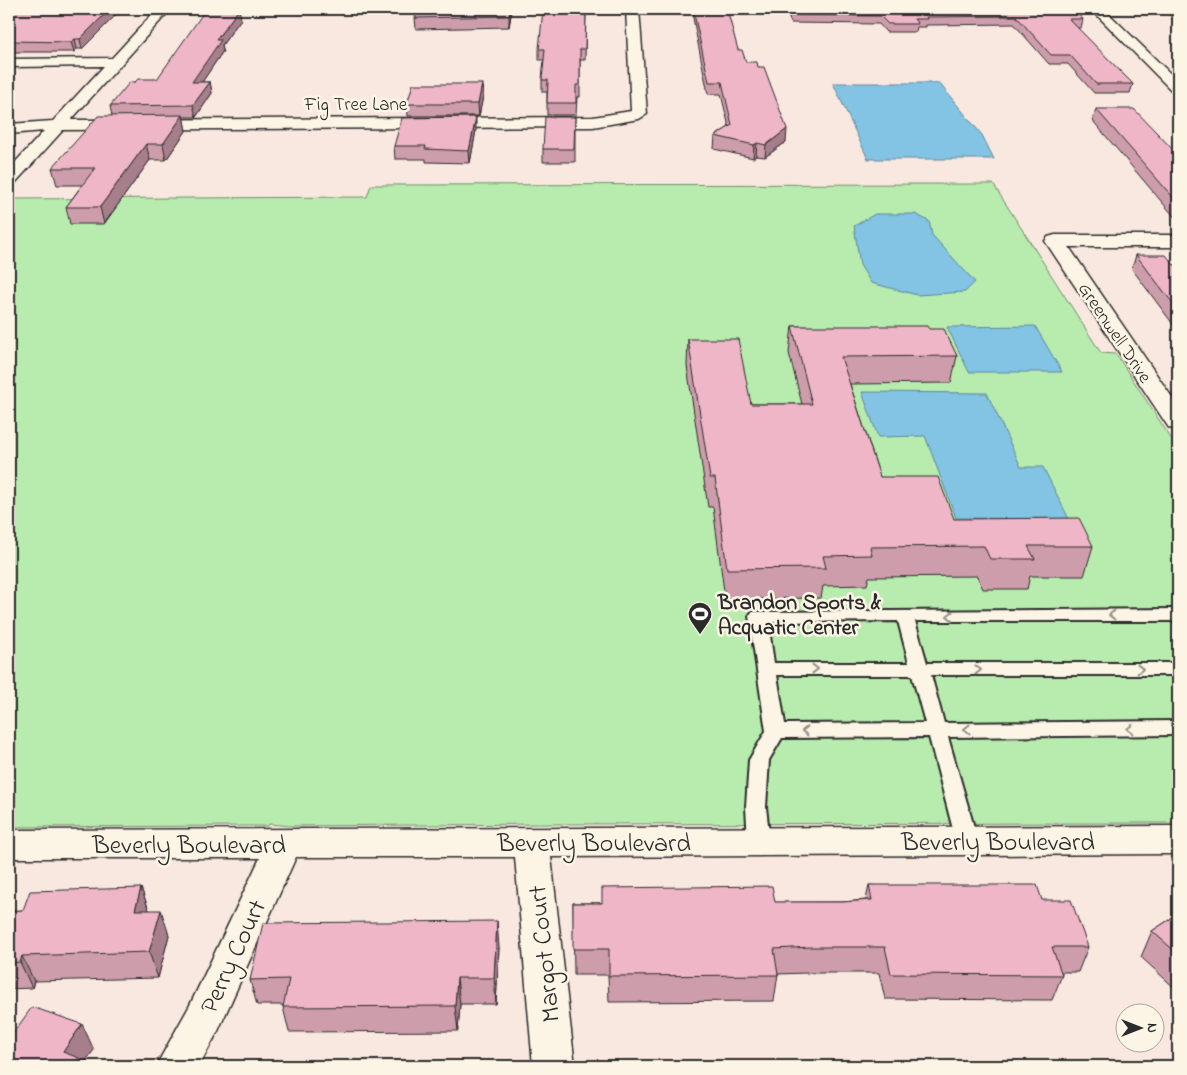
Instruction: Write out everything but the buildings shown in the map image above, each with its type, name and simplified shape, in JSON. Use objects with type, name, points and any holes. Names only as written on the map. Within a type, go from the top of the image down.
[{"type":"street","points":[[9,179],[164,9]]},
{"type":"street","name":"Fig Tree Lane","points":[[58,125],[593,122],[639,114],[632,9]]},
{"type":"street","points":[[1097,9],[1178,89]]},
{"type":"street","points":[[9,63],[115,62]]},
{"type":"street","points":[[9,129],[58,125]]},
{"type":"street","name":"Greenwell Drive","points":[[1178,241],[1055,241],[1178,423]]},
{"type":"street","name":"Beverly Boulevard","points":[[9,844],[1178,840]]},
{"type":"street","name":"Margot Court","points":[[532,843],[554,1066]]},
{"type":"street","name":"Perry Court","points":[[177,1066],[204,1018],[284,844]]},
{"type":"lane","points":[[759,842],[756,807],[758,760],[776,731],[758,616],[1178,615]]},
{"type":"lane","points":[[905,616],[968,841]]},
{"type":"lane","points":[[766,669],[1178,669]]},
{"type":"lane","points":[[776,731],[1178,728]]},
{"type":"green space","name":"Brandon Sports & Acquatic Center","points":[[993,184],[1101,353],[1116,354],[1178,449],[1178,823],[291,826],[269,824],[268,826],[9,827],[9,199],[367,197],[371,185]]},
{"type":"water","points":[[833,83],[939,83],[982,135],[994,159],[868,159]]},
{"type":"water","points":[[875,214],[915,214],[929,221],[932,235],[975,282],[965,292],[917,295],[871,283],[860,265],[854,226]]},
{"type":"water","points":[[1035,326],[1062,372],[969,372],[947,327]]},
{"type":"water","points":[[862,392],[987,393],[1021,467],[1043,467],[1069,519],[956,518],[925,436],[878,437]]},
{"type":"place","name":"Brandon Sports & Acquatic Center","points":[[700,635]]}]
